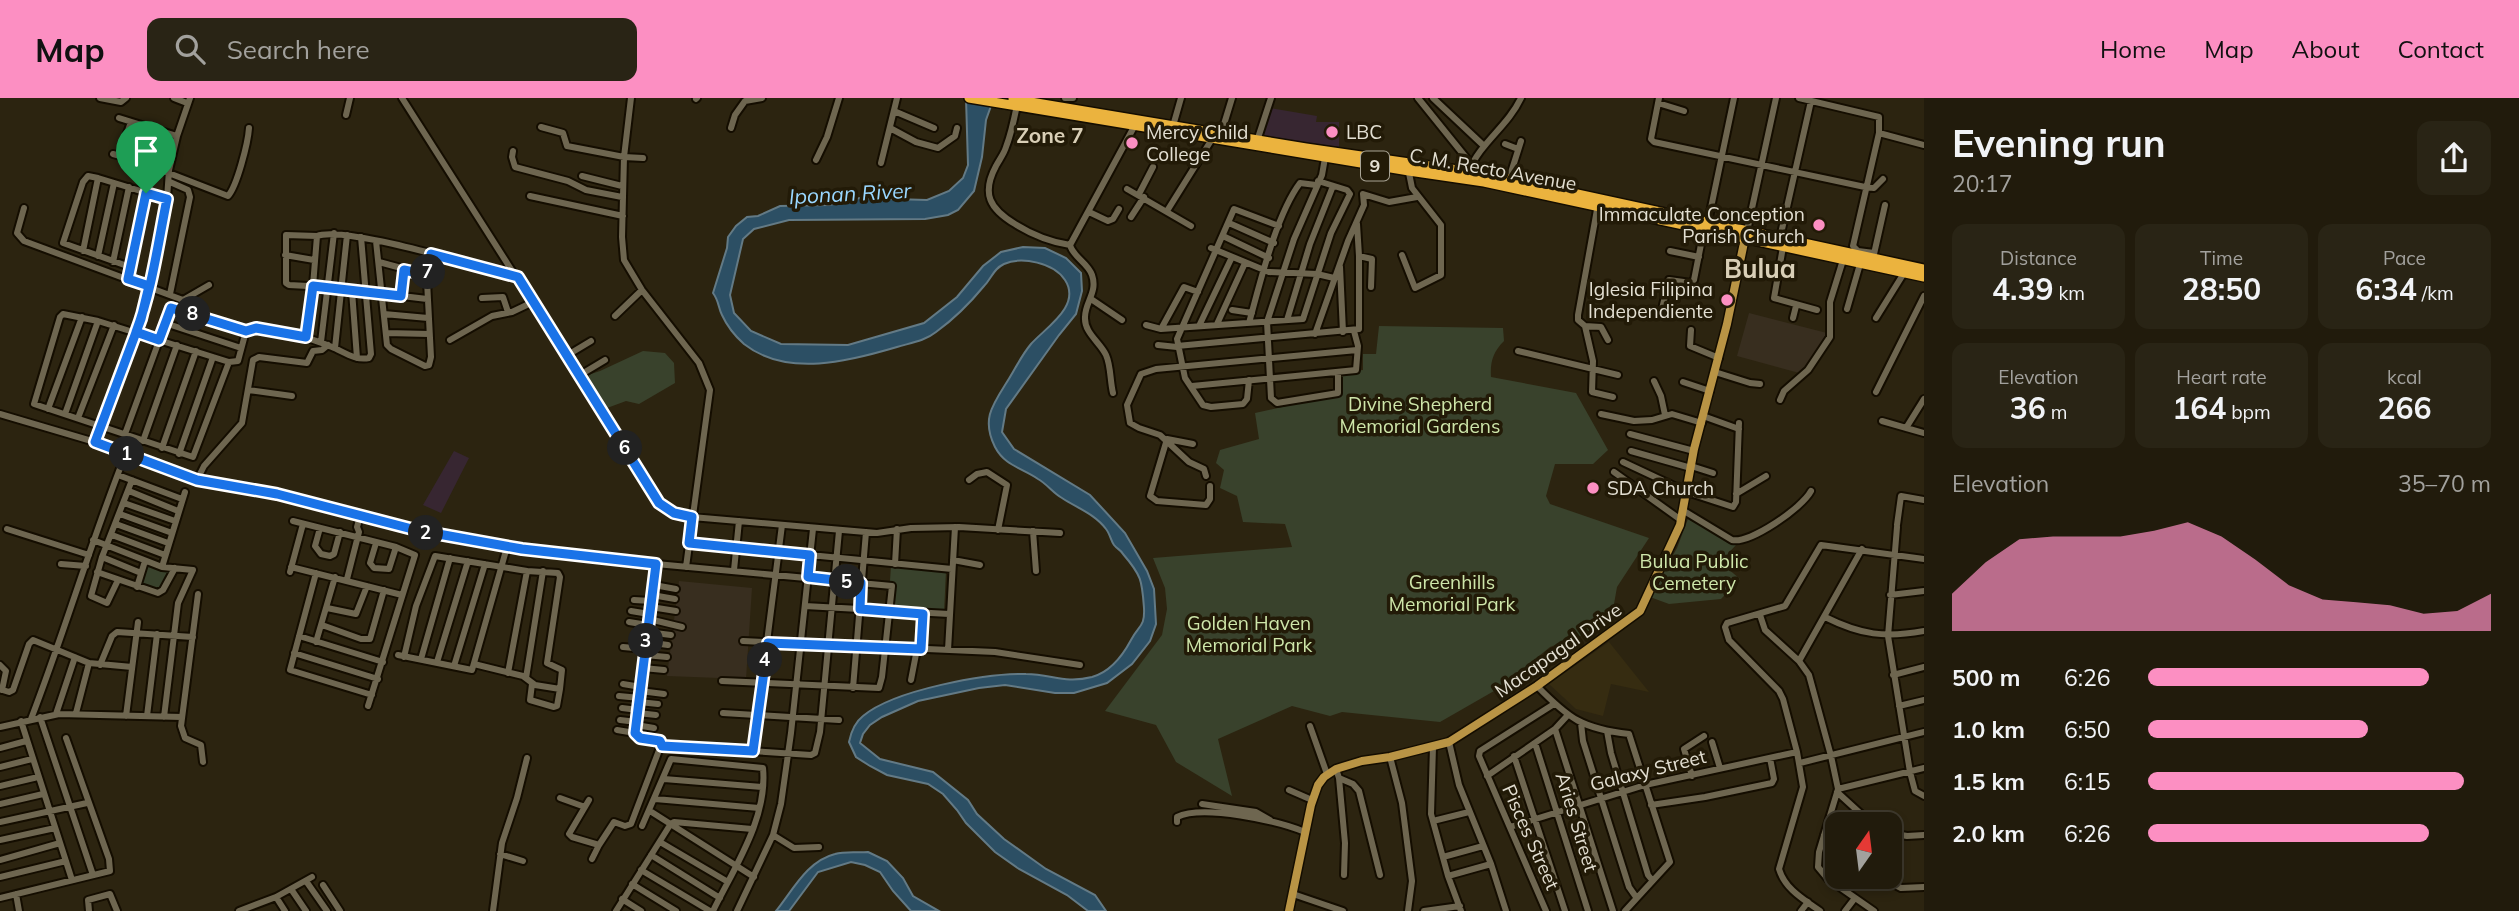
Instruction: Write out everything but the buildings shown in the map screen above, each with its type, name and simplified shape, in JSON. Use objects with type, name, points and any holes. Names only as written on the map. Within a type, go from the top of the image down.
[{"type":"highway","name":"C. M. Recto Avenue","points":[[969,98],[1034,103],[1135,125],[1408,168],[1599,203],[1782,242],[1860,264],[1873,259],[1904,273],[1924,277]]},
{"type":"highway","name":"C. M. Recto Avenue","points":[[1006,101],[1017,106],[1051,101],[1217,136]]},
{"type":"highway","name":"C. M. Recto Avenue","points":[[1256,143],[1324,157],[1408,168],[1470,168],[1599,203]]},
{"type":"highway","name":"C. M. Recto Avenue","points":[[1840,257],[1873,259],[1924,269]]},
{"type":"main road","name":"Macapagal Drive","points":[[1327,774],[1338,774],[1362,761],[1449,742],[1537,686],[1637,615],[1672,547],[1683,516],[1694,451],[1719,358],[1746,235]]},
{"type":"main road","points":[[1289,911],[1312,800],[1318,785],[1327,774]]},
{"type":"street","points":[[100,98],[121,102],[126,98]]},
{"type":"street","points":[[95,442],[136,332],[149,286],[177,136],[189,101],[174,98]]},
{"type":"street","points":[[346,116],[350,98]]},
{"type":"street","points":[[402,98],[659,503],[674,513],[813,529],[883,533],[955,527],[1060,533]]},
{"type":"street","points":[[631,98],[622,187],[624,260],[642,290],[699,363],[710,390],[686,567]]},
{"type":"street","points":[[731,128],[735,115],[745,101],[762,98]]},
{"type":"street","points":[[816,160],[827,137],[839,98]]},
{"type":"street","points":[[881,163],[897,98]]},
{"type":"street","points":[[1065,98],[1073,98]]},
{"type":"street","points":[[1167,211],[1217,136],[1233,98]]},
{"type":"street","points":[[1256,143],[1271,98]]},
{"type":"street","points":[[1418,98],[1470,168],[1483,146],[1503,125],[1521,98]]},
{"type":"street","points":[[1433,98],[1483,146]]},
{"type":"street","points":[[1662,309],[1668,280],[1693,282],[1734,98]]},
{"type":"street","name":"Macapagal Drive","points":[[1746,235],[1776,98]]},
{"type":"street","points":[[1799,98],[1878,116],[1879,133],[1853,246],[1873,259],[1885,205]]},
{"type":"street","points":[[1173,126],[1178,100]]},
{"type":"street","points":[[1684,111],[1658,101],[1652,140],[1865,187],[1874,188],[1883,179]]},
{"type":"street","points":[[1811,101],[1782,242],[1774,298],[1817,310]]},
{"type":"street","points":[[1017,106],[1006,146],[990,181],[993,208],[1024,230],[1057,243],[1070,245]]},
{"type":"street","points":[[894,111],[934,128]]},
{"type":"street","points":[[119,118],[177,136]]},
{"type":"street","points":[[125,139],[131,122]]},
{"type":"street","points":[[1113,393],[1106,355],[1085,322],[1085,314],[1094,289],[1092,273],[1071,250],[1070,245],[1135,125]]},
{"type":"street","points":[[541,127],[563,132],[567,146],[643,158]]},
{"type":"street","points":[[113,154],[229,195],[242,160],[249,128]]},
{"type":"street","points":[[890,128],[926,146],[938,148],[955,136],[957,128]]},
{"type":"street","points":[[1879,133],[1924,145]]},
{"type":"street","points":[[1509,179],[1521,141]]},
{"type":"street","points":[[1505,144],[1518,149]]},
{"type":"street","points":[[513,151],[515,167],[562,179],[586,190],[622,197]]},
{"type":"street","points":[[1324,157],[1317,183],[1293,239],[1267,322],[1271,398],[1278,403],[1338,393],[1338,372]]},
{"type":"street","points":[[1130,217],[1153,167]]},
{"type":"street","points":[[1402,255],[1415,288],[1441,275],[1441,225],[1417,197],[1409,182],[1408,168]]},
{"type":"street","points":[[130,267],[66,246],[63,241],[83,182],[88,176],[98,178],[167,199]]},
{"type":"street","points":[[582,176],[622,187]]},
{"type":"street","points":[[83,251],[98,178]]},
{"type":"street","points":[[170,182],[188,190],[190,197],[170,294]]},
{"type":"street","points":[[98,256],[114,183]]},
{"type":"street","points":[[1146,325],[1161,329],[1217,324],[1249,323],[1267,322],[1303,319],[1331,233],[1350,194],[1348,190],[1317,183],[1299,184],[1279,226],[1249,323]]},
{"type":"street","points":[[1287,320],[1300,274],[1333,186]]},
{"type":"street","points":[[113,262],[129,187]]},
{"type":"street","points":[[1127,189],[1191,226]]},
{"type":"street","points":[[128,279],[146,193]]},
{"type":"street","points":[[1315,334],[1334,278],[1364,205],[1363,194],[1389,202],[1417,197]]},
{"type":"street","points":[[530,196],[623,216]]},
{"type":"street","points":[[1599,203],[1578,320],[1585,326],[1590,342],[1592,392],[1613,397]]},
{"type":"street","points":[[24,208],[17,229],[19,238],[180,299],[187,299],[209,285]]},
{"type":"street","points":[[1090,212],[1108,221],[1113,219],[1119,209]]},
{"type":"street","points":[[1249,380],[1247,400],[1241,405],[1205,406],[1185,378],[1181,367],[1177,347],[1180,328],[1198,292],[1214,249],[1236,209],[1279,226]]},
{"type":"street","points":[[1230,223],[1274,243]]},
{"type":"street","points":[[1158,345],[1177,347],[1354,331],[1360,327],[1357,224]]},
{"type":"street","points":[[427,299],[286,283],[286,234],[334,233],[361,237],[518,277]]},
{"type":"street","points":[[327,345],[327,287],[334,233]]},
{"type":"street","points":[[306,337],[318,235]]},
{"type":"street","points":[[197,480],[204,466],[242,423],[251,364],[255,359],[262,357],[304,363],[313,351],[322,350],[327,345],[341,289],[347,235]]},
{"type":"street","points":[[1223,236],[1269,258]]},
{"type":"street","points":[[125,434],[170,309],[246,331],[256,328],[306,337],[365,359],[370,354],[361,237]]},
{"type":"street","points":[[376,241],[388,347],[425,366],[429,365],[431,357],[427,275],[431,254]]},
{"type":"street","points":[[1214,249],[1265,271],[1317,274],[1334,278]]},
{"type":"street","points":[[1670,251],[1699,257]]},
{"type":"street","points":[[285,255],[314,260]]},
{"type":"street","points":[[1359,256],[1372,259],[1371,287]]},
{"type":"street","points":[[1199,326],[1232,257]]},
{"type":"street","points":[[1780,400],[1784,391],[1808,370],[1830,337],[1830,302],[1840,257]]},
{"type":"street","points":[[379,262],[427,275]]},
{"type":"street","points":[[1217,324],[1245,263]]},
{"type":"street","points":[[1340,263],[1343,332]]},
{"type":"street","points":[[1847,309],[1860,264]]},
{"type":"street","points":[[401,296],[404,270]]},
{"type":"street","points":[[1876,318],[1904,273]]},
{"type":"street","points":[[1161,329],[1184,288],[1198,292]]},
{"type":"street","points":[[615,316],[642,290]]},
{"type":"street","points":[[352,291],[357,358]]},
{"type":"street","points":[[1876,392],[1924,296]]},
{"type":"street","points":[[482,298],[503,298],[508,312]]},
{"type":"street","points":[[1091,299],[1122,320]]},
{"type":"street","points":[[450,340],[486,319],[533,302]]},
{"type":"street","points":[[1793,318],[1796,306]]},
{"type":"street","points":[[1231,310],[1252,313]]},
{"type":"street","points":[[229,362],[192,457],[36,405],[33,401],[62,314],[114,325],[229,362],[238,361],[246,331]]},
{"type":"street","points":[[384,314],[428,318]]},
{"type":"street","points":[[48,409],[82,317]]},
{"type":"street","points":[[65,414],[97,321]]},
{"type":"street","points":[[165,323],[241,348]]},
{"type":"street","points":[[78,418],[114,325]]},
{"type":"street","points":[[1585,326],[1601,327],[1608,340]]},
{"type":"street","points":[[1691,330],[1690,346],[1719,358]]},
{"type":"street","points":[[1192,386],[1356,370],[1354,331]]},
{"type":"street","points":[[386,333],[429,334]]},
{"type":"street","points":[[566,356],[591,341]]},
{"type":"street","points":[[143,441],[177,345]]},
{"type":"street","points":[[1206,476],[1204,469],[1185,459],[1167,439],[1130,422],[1127,405],[1141,374],[1156,369],[1357,350]]},
{"type":"street","points":[[162,448],[196,351]]},
{"type":"street","points":[[1518,351],[1618,374]]},
{"type":"street","points":[[179,454],[213,357]]},
{"type":"street","points":[[580,375],[605,360]]},
{"type":"street","points":[[1715,372],[1760,384]]},
{"type":"street","points":[[1654,381],[1665,415]]},
{"type":"street","points":[[1683,382],[1710,391]]},
{"type":"street","points":[[248,390],[292,396]]},
{"type":"street","points":[[1906,428],[1924,399]]},
{"type":"street","points":[[0,414],[95,442],[197,480],[277,494],[454,538],[507,547],[656,564],[892,586],[880,686],[853,688],[722,681]]},
{"type":"street","points":[[1601,414],[1630,421],[1652,420],[1672,414],[1739,426],[1735,505],[1731,507],[1687,492],[1623,462]]},
{"type":"street","points":[[1882,421],[1924,433]]},
{"type":"street","points":[[1630,435],[1694,451]]},
{"type":"street","points":[[1167,439],[1193,444]]},
{"type":"street","points":[[1167,439],[1151,489],[1152,499],[1206,505],[1210,499],[1210,486]]},
{"type":"street","points":[[1631,451],[1713,473]]},
{"type":"street","points":[[31,719],[58,649],[93,540],[125,453]]},
{"type":"street","points":[[1614,471],[1683,516],[1739,541],[1765,530],[1781,519],[1806,499],[1811,491]]},
{"type":"street","points":[[969,480],[977,474],[987,472],[1007,485],[998,530]]},
{"type":"street","points":[[118,475],[183,496],[162,567]]},
{"type":"street","points":[[1736,494],[1766,476]]},
{"type":"street","points":[[118,580],[108,603],[91,596],[102,557],[132,480]]},
{"type":"street","points":[[129,491],[178,511]]},
{"type":"street","points":[[1923,796],[1915,791],[1910,772],[1888,636],[1901,496],[1924,500]]},
{"type":"street","points":[[124,503],[175,521]]},
{"type":"street","points":[[120,514],[172,533]]},
{"type":"street","points":[[347,579],[358,534],[363,529],[363,517]]},
{"type":"street","points":[[293,521],[340,533],[358,534],[376,543],[413,552],[415,555],[368,706]]},
{"type":"street","points":[[734,570],[739,521]]},
{"type":"street","points":[[116,523],[169,543]]},
{"type":"street","points":[[303,524],[290,569],[347,579],[402,595]]},
{"type":"street","points":[[753,751],[782,525]]},
{"type":"street","points":[[948,650],[955,527]]},
{"type":"street","points":[[320,528],[315,549],[318,553],[334,554],[340,533]]},
{"type":"street","points":[[7,529],[89,555]]},
{"type":"street","points":[[737,911],[773,835],[781,804],[813,529]]},
{"type":"street","points":[[662,746],[788,755],[814,754],[825,685],[839,530]]},
{"type":"street","points":[[895,564],[897,530]]},
{"type":"street","points":[[1033,531],[1035,571]]},
{"type":"street","points":[[853,688],[866,532]]},
{"type":"street","points":[[111,535],[165,555]]},
{"type":"street","points":[[93,540],[162,567],[190,569],[193,572],[179,598],[164,717]]},
{"type":"street","points":[[376,543],[370,563],[374,568],[389,569],[396,547]]},
{"type":"street","points":[[689,543],[952,569]]},
{"type":"street","points":[[1820,911],[1786,884],[1779,867],[1803,791],[1800,763],[1782,695],[1729,640],[1724,631],[1729,623],[1781,608],[1788,602],[1819,546],[1824,544],[1924,559]]},
{"type":"street","points":[[507,547],[502,567],[474,664],[470,671],[401,656],[432,558],[438,555],[450,558],[502,567],[527,571],[543,571],[555,572],[560,577],[546,661],[547,665],[563,671],[557,706],[530,700],[529,681],[543,571]]},
{"type":"street","points":[[1799,661],[1862,549]]},
{"type":"street","points":[[102,557],[141,573]]},
{"type":"street","points":[[421,659],[450,558]]},
{"type":"street","points":[[953,560],[980,565]]},
{"type":"street","points":[[136,587],[145,561]]},
{"type":"street","points":[[437,662],[468,561]]},
{"type":"street","points":[[61,564],[86,566]]},
{"type":"street","points":[[454,666],[485,564]]},
{"type":"street","points":[[592,859],[614,822],[625,827],[631,824],[662,746],[660,741],[640,738],[636,726],[656,564]]},
{"type":"street","points":[[97,572],[160,593],[175,568]]},
{"type":"street","points":[[508,673],[527,571]]},
{"type":"street","points":[[316,573],[290,667],[292,672],[372,695]]},
{"type":"street","points":[[316,642],[335,577]]},
{"type":"street","points":[[654,585],[676,589]]},
{"type":"street","points":[[327,608],[356,614],[367,586]]},
{"type":"street","points":[[322,625],[361,639],[370,639],[384,590]]},
{"type":"street","points":[[1890,595],[1924,590]]},
{"type":"street","points":[[198,594],[182,733],[191,742],[201,745],[202,762]]},
{"type":"street","points":[[629,622],[675,599]]},
{"type":"street","points":[[634,600],[671,635]]},
{"type":"street","points":[[805,606],[949,614]]},
{"type":"street","points":[[631,611],[676,611]]},
{"type":"street","points":[[649,613],[682,627]]},
{"type":"street","points":[[911,680],[919,649],[923,614]]},
{"type":"street","points":[[1760,615],[1765,630],[1799,661],[1812,681],[1831,756],[1838,791],[1818,855],[1819,869],[1828,879],[1874,911]]},
{"type":"street","points":[[1825,617],[1847,627],[1888,636],[1924,631]]},
{"type":"street","points":[[126,716],[138,622]]},
{"type":"street","points":[[100,665],[115,633],[192,637]]},
{"type":"street","points":[[147,716],[156,634]]},
{"type":"street","points":[[299,636],[383,662]]},
{"type":"street","points":[[0,665],[6,671],[1,689],[9,692],[13,690],[31,640],[37,640],[89,663],[132,667]]},
{"type":"street","points":[[743,641],[1020,655],[1080,665]]},
{"type":"street","points":[[623,646],[645,648],[668,645]]},
{"type":"street","points":[[645,648],[667,657]]},
{"type":"street","points":[[294,653],[378,679]]},
{"type":"street","points":[[56,714],[75,657]]},
{"type":"street","points":[[76,713],[89,663]]},
{"type":"street","points":[[474,664],[560,689]]},
{"type":"street","points":[[643,667],[664,670]]},
{"type":"street","points":[[1894,675],[1924,667]]},
{"type":"street","points":[[623,684],[659,704]]},
{"type":"street","points":[[1537,686],[1567,716],[1581,723],[1629,734],[1670,863],[1625,911]]},
{"type":"street","points":[[619,696],[664,694]]},
{"type":"street","points":[[1899,706],[1924,700]]},
{"type":"street","points":[[1554,704],[1480,751],[1479,759],[1487,776],[1555,729],[1567,716]]},
{"type":"street","points":[[622,708],[656,715]]},
{"type":"street","points":[[0,725],[56,714],[76,713],[182,717]]},
{"type":"street","points":[[723,713],[838,720]]},
{"type":"street","points":[[40,717],[93,875]]},
{"type":"street","points":[[620,720],[636,726]]},
{"type":"street","points":[[20,721],[72,880]]},
{"type":"street","points":[[1581,723],[1583,741],[1629,887],[1636,897]]},
{"type":"street","points":[[617,730],[636,726],[654,727]]},
{"type":"street","points":[[1310,726],[1327,774]]},
{"type":"street","points":[[1555,729],[1613,911]]},
{"type":"street","points":[[1607,730],[1608,745],[1648,875],[1652,880]]},
{"type":"street","points":[[1800,763],[1924,732]]},
{"type":"street","points":[[1692,776],[1684,749],[1704,736]]},
{"type":"street","points":[[0,898],[107,873],[111,867],[66,738]]},
{"type":"street","points":[[0,748],[26,741]]},
{"type":"street","points":[[1712,741],[1720,768]]},
{"type":"street","points":[[1449,742],[1458,785],[1491,864],[1506,911]]},
{"type":"street","name":"Aries Street","points":[[1535,743],[1588,911]]},
{"type":"street","points":[[1424,911],[1461,909],[1448,876],[1433,821],[1433,747]]},
{"type":"street","name":"Galaxy Street","points":[[1510,827],[1602,796],[1797,752]]},
{"type":"street","points":[[1514,756],[1565,911]]},
{"type":"street","points":[[1390,757],[1402,803],[1412,881],[1408,911]]},
{"type":"street","points":[[493,911],[500,854],[527,758]]},
{"type":"street","points":[[1651,805],[1772,783],[1774,781],[1769,758]]},
{"type":"street","points":[[641,870],[712,911],[752,829],[759,808],[764,769],[757,766],[673,759],[642,825]]},
{"type":"street","points":[[0,767],[32,760]]},
{"type":"street","points":[[1838,791],[1924,768]]},
{"type":"street","points":[[1338,774],[1359,791],[1380,875]]},
{"type":"street","points":[[1338,774],[1345,843],[1344,875]]},
{"type":"street","points":[[0,786],[38,776]]},
{"type":"street","name":"Pisces Street","points":[[1487,776],[1546,911]]},
{"type":"street","points":[[664,779],[762,787]]},
{"type":"street","points":[[1289,790],[1312,800]]},
{"type":"street","points":[[1838,791],[1860,812]]},
{"type":"street","points":[[0,804],[43,794]]},
{"type":"street","points":[[559,798],[587,803],[569,834],[599,845]]},
{"type":"street","points":[[655,799],[759,808]]},
{"type":"street","points":[[0,822],[87,803]]},
{"type":"street","points":[[1202,804],[1256,812],[1270,820],[1305,832]]},
{"type":"street","points":[[650,811],[754,877]]},
{"type":"street","points":[[1433,821],[1469,811]]},
{"type":"street","points":[[1177,822],[1178,816],[1192,813],[1270,820]]},
{"type":"street","points":[[616,911],[670,825],[680,822],[752,829]]},
{"type":"street","points":[[0,840],[55,828]]},
{"type":"street","points":[[773,835],[794,848],[819,847]]},
{"type":"street","points":[[1902,835],[1924,835]]},
{"type":"street","points":[[660,842],[728,882]]},
{"type":"street","points":[[0,860],[60,843]]},
{"type":"street","points":[[1443,856],[1483,846]]},
{"type":"street","points":[[500,854],[523,861]]},
{"type":"street","points":[[651,855],[720,898]]},
{"type":"street","points":[[0,877],[66,861]]},
{"type":"street","points":[[1448,876],[1491,864]]},
{"type":"street","points":[[239,911],[276,897],[309,879],[327,911]]},
{"type":"street","points":[[632,884],[676,911]]},
{"type":"street","points":[[323,885],[340,911]]},
{"type":"street","points":[[1902,888],[1924,887]]},
{"type":"street","points":[[291,889],[306,911]]},
{"type":"street","points":[[16,894],[19,911]]},
{"type":"street","points":[[89,911],[88,900],[110,894],[117,911]]},
{"type":"street","points":[[1293,894],[1321,907],[1343,911]]},
{"type":"street","points":[[276,897],[285,911]]},
{"type":"street","points":[[1845,911],[1855,898]]},
{"type":"street","points":[[622,900],[641,911]]},
{"type":"street","points":[[1801,911],[1808,902]]},
{"type":"street","points":[[258,904],[263,911]]},
{"type":"shaded area","points":[[1270,108],[1317,116],[1316,122],[1339,122],[1339,147],[1264,137],[1262,132]]},
{"type":"shaded area","points":[[1749,313],[1827,333],[1803,374],[1737,356]]},
{"type":"shaded area","points":[[454,451],[469,458],[441,513],[423,505]]},
{"type":"shaded area","points":[[679,581],[752,588],[746,679],[667,676]]},
{"type":"shaded area","points":[[1609,642],[1649,692],[1611,684],[1603,716],[1576,709],[1549,684]]},
{"type":"green space","points":[[1379,326],[1503,328],[1504,341],[1493,358],[1491,377],[1576,393],[1608,450],[1593,464],[1555,464],[1546,496],[1550,504],[1649,538],[1617,587],[1614,604],[1625,614],[1593,631],[1550,647],[1501,687],[1440,722],[1342,712],[1330,716],[1292,706],[1218,739],[1232,796],[1176,762],[1156,725],[1105,711],[1162,635],[1167,609],[1165,588],[1153,558],[1292,547],[1285,524],[1243,522],[1237,496],[1220,488],[1224,470],[1216,463],[1220,450],[1259,439],[1255,413],[1341,394],[1343,372],[1363,370],[1363,354],[1376,354]]},
{"type":"green space","points":[[643,351],[665,353],[674,363],[675,383],[639,404],[626,401],[599,411],[579,378]]},
{"type":"green space","name":"Bulua Public Cemetery","points":[[1688,519],[1736,545],[1720,562],[1740,579],[1721,599],[1669,604],[1650,597],[1677,548]]},
{"type":"green space","points":[[148,563],[172,571],[161,592],[139,583]]},
{"type":"green space","points":[[891,566],[946,571],[944,613],[888,610]]},
{"type":"water","points":[[966,98],[992,103],[986,120],[982,157],[974,191],[958,210],[948,215],[925,219],[789,220],[754,229],[743,239],[730,295],[734,313],[751,331],[781,344],[848,345],[924,323],[957,297],[983,266],[1001,252],[1023,247],[1045,248],[1066,258],[1081,273],[1082,291],[1076,314],[1006,409],[1002,432],[1014,449],[1090,495],[1125,533],[1154,589],[1156,624],[1150,641],[1132,664],[1107,683],[1074,693],[1055,693],[1005,685],[918,701],[870,725],[860,743],[880,759],[933,772],[968,800],[977,814],[1004,839],[1046,869],[1095,895],[1106,911],[1088,911],[1067,895],[1019,869],[995,852],[966,823],[943,794],[928,784],[887,775],[870,766],[856,757],[849,742],[853,728],[863,716],[896,698],[918,691],[965,680],[1009,674],[1035,674],[1066,679],[1099,675],[1120,657],[1142,623],[1144,608],[1140,579],[1102,524],[1032,475],[1014,466],[999,453],[991,438],[989,422],[992,407],[1031,344],[1060,316],[1069,299],[1065,280],[1046,265],[1028,261],[1004,264],[962,311],[927,338],[859,357],[819,364],[779,361],[744,344],[726,323],[713,293],[728,237],[747,217],[758,216],[780,206],[829,205],[860,198],[927,200],[949,191],[963,178],[968,165]]},
{"type":"water","points":[[868,852],[887,861],[903,878],[913,896],[939,911],[911,911],[880,872],[851,862],[818,872],[789,911],[776,911],[801,877],[816,863],[839,853]]},
{"type":"place","name":"LBC","points":[[1332,132]]},
{"type":"place","name":"Mercy Child College","points":[[1132,143]]},
{"type":"place","name":"Immaculate Conception Parish Church","points":[[1819,225]]},
{"type":"place","name":"Iglesia Filipina Independiente","points":[[1727,300]]},
{"type":"place","name":"SDA Church","points":[[1593,488]]},
{"type":"district","name":"Zone 7","points":[[1050,136]]},
{"type":"district","name":"Bulua","points":[[1760,269]]},
{"type":"route","points":[[146,193],[128,279],[149,286],[141,319],[95,442],[197,480],[277,494],[461,540],[656,564],[635,733],[640,738],[660,741],[662,746],[753,751],[768,643],[921,649],[923,614],[860,609],[861,583],[808,577],[810,555],[689,543],[692,517],[668,511],[659,503],[518,277],[431,254],[427,275],[404,270],[401,296],[313,286],[306,337],[256,328],[246,331],[171,308],[159,340],[136,332],[141,319],[144,310],[149,286],[167,199],[146,193]]},
{"type":"water label","name":"Iponan River","points":[[850,194]]},
{"type":"park label","name":"Divine Shepherd Memorial Gardens","points":[[1420,415]]},
{"type":"park label","name":"Greenhills Memorial Park","points":[[1452,593]]},
{"type":"park label","name":"Golden Haven Memorial Park","points":[[1249,634]]}]
